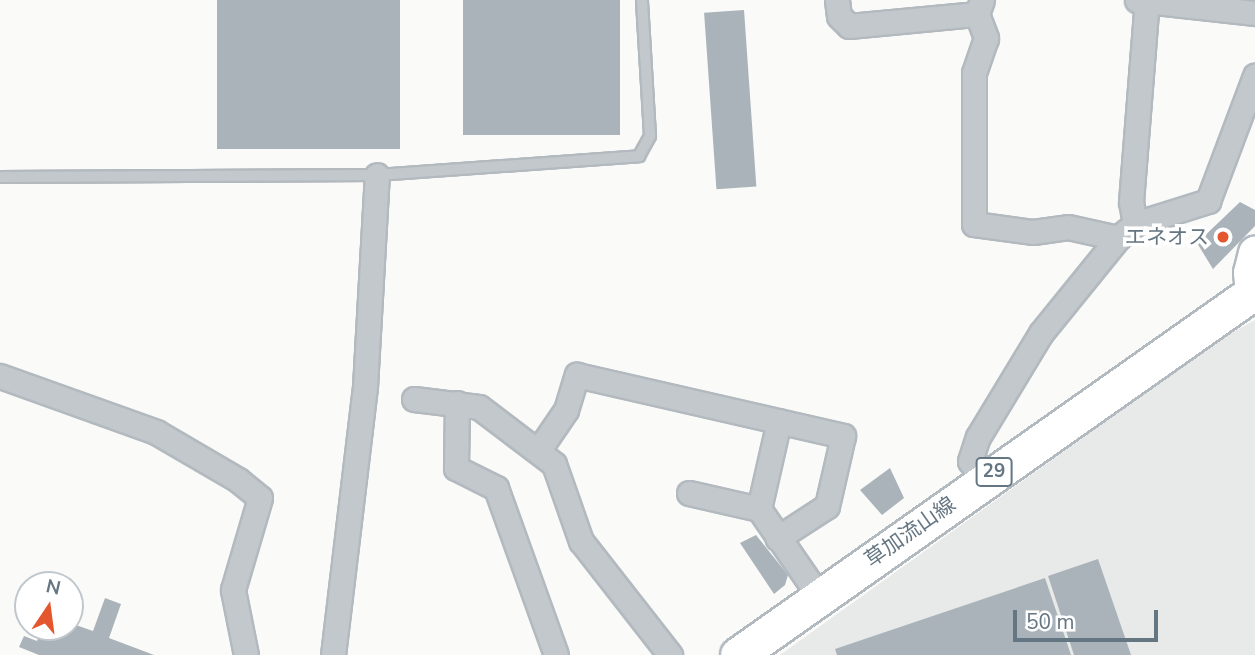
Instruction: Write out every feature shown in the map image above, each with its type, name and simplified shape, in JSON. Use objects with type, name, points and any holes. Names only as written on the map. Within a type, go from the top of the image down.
[{"type":"main road","name":"草加流山線","points":[[738,655],[1254,291]]},
{"type":"street","points":[[837,0],[839,16],[849,26],[979,7],[986,38],[974,73],[974,224],[1033,232],[1068,227],[1126,231],[1208,201],[1254,80]]},
{"type":"street","points":[[1137,0],[1255,13]]},
{"type":"street","points":[[983,480],[970,461],[978,437],[1041,333],[1126,231],[1131,202],[1147,0]]},
{"type":"street","points":[[333,655],[366,374],[377,175]]},
{"type":"street","points":[[1254,291],[1250,273],[1255,253]]},
{"type":"street","points":[[538,451],[566,410],[577,375],[843,436],[827,506],[778,538]]},
{"type":"street","points":[[0,376],[156,432],[238,480],[260,498],[233,590],[246,655]]},
{"type":"street","points":[[414,399],[479,407],[554,464],[581,541],[670,655]]},
{"type":"street","points":[[457,403],[456,468],[496,488],[556,655]]},
{"type":"street","points":[[759,509],[779,422]]},
{"type":"street","points":[[689,493],[759,509],[819,596]]},
{"type":"lane","points":[[0,177],[377,175],[639,156],[650,136],[642,0]]},
{"type":"shaded area","points":[[1255,320],[1255,655],[780,655],[1222,338]]},
{"type":"building","points":[[217,0],[400,0],[400,149],[217,149]]},
{"type":"building","points":[[463,0],[620,0],[620,135],[463,135]]},
{"type":"building","points":[[744,10],[756,187],[716,189],[704,13]]},
{"type":"building","points":[[1240,202],[1255,210],[1255,226],[1213,269],[1197,243]]},
{"type":"building","points":[[890,468],[904,498],[882,515],[860,490]]},
{"type":"building","points":[[756,535],[788,575],[785,585],[774,594],[740,543]]},
{"type":"building","points":[[1098,559],[1131,655],[1074,655],[1048,576]]},
{"type":"building","points":[[1045,578],[1071,655],[837,655],[835,649]]},
{"type":"building","points":[[105,598],[121,604],[109,638],[154,655],[39,655],[19,647],[22,641],[84,641],[84,628],[93,631]]},
{"type":"place","name":"エネオス","points":[[1223,237]]}]
